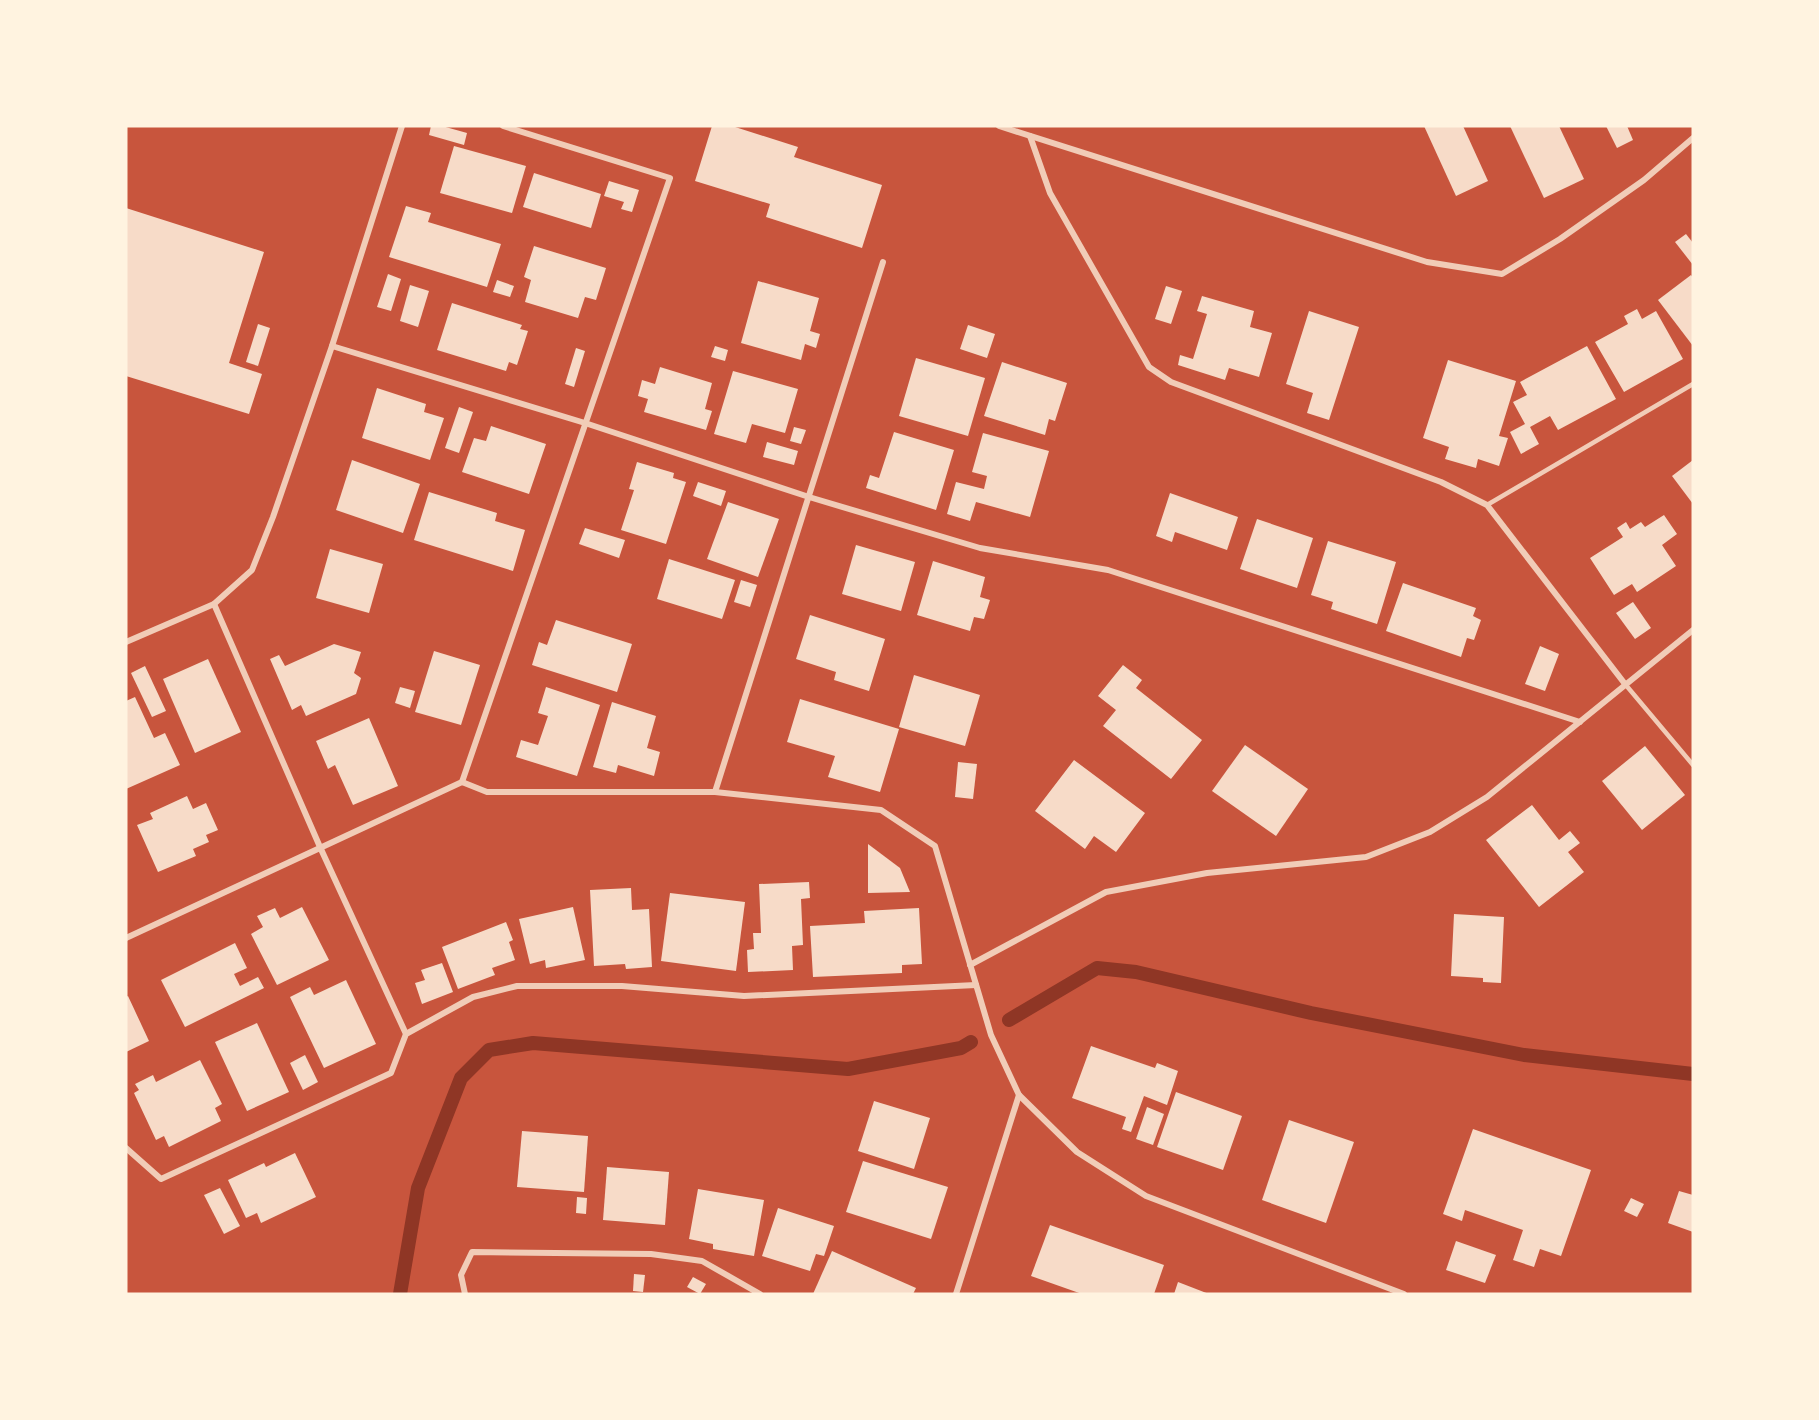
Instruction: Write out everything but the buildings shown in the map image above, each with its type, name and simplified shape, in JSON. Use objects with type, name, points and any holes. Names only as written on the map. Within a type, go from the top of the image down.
[{"type":"street","points":[[126,642],[214,604],[252,570],[273,517],[332,346],[402,126]]},
{"type":"street","points":[[462,782],[670,178],[503,126]]},
{"type":"street","points":[[999,126],[1427,262],[1502,274],[1560,239],[1644,180],[1693,138]]},
{"type":"street","points":[[1030,136],[1050,193],[1149,367],[1171,382],[1441,482],[1487,505],[1625,684]]},
{"type":"street","points":[[715,792],[883,262]]},
{"type":"street","points":[[332,346],[585,423],[809,497],[980,548],[1108,570],[1580,722]]},
{"type":"street","points":[[214,604],[320,847],[406,1034]]},
{"type":"street","points":[[970,966],[1106,892],[1207,873],[1366,857],[1430,832],[1487,797],[1693,630]]},
{"type":"street","points":[[126,938],[462,782],[487,792],[715,792],[881,810],[935,846],[991,1035],[1019,1095],[1077,1152],[1146,1196],[1404,1294]]},
{"type":"street","points":[[126,1148],[161,1179],[391,1073],[406,1034],[473,998],[517,986],[622,986],[744,996],[976,985]]},
{"type":"street","points":[[956,1294],[1019,1095]]},
{"type":"street","points":[[465,1294],[461,1275],[472,1252],[651,1254],[702,1261],[760,1294]]},
{"type":"lane","points":[[1487,505],[1693,384]]},
{"type":"lane","points":[[1625,684],[1693,765]]},
{"type":"waterway","points":[[1009,1020],[1097,968],[1136,972],[1311,1013],[1524,1055],[1693,1074]]},
{"type":"waterway","points":[[400,1294],[418,1188],[461,1078],[489,1050],[533,1043],[848,1069],[961,1048],[971,1042]]}]
